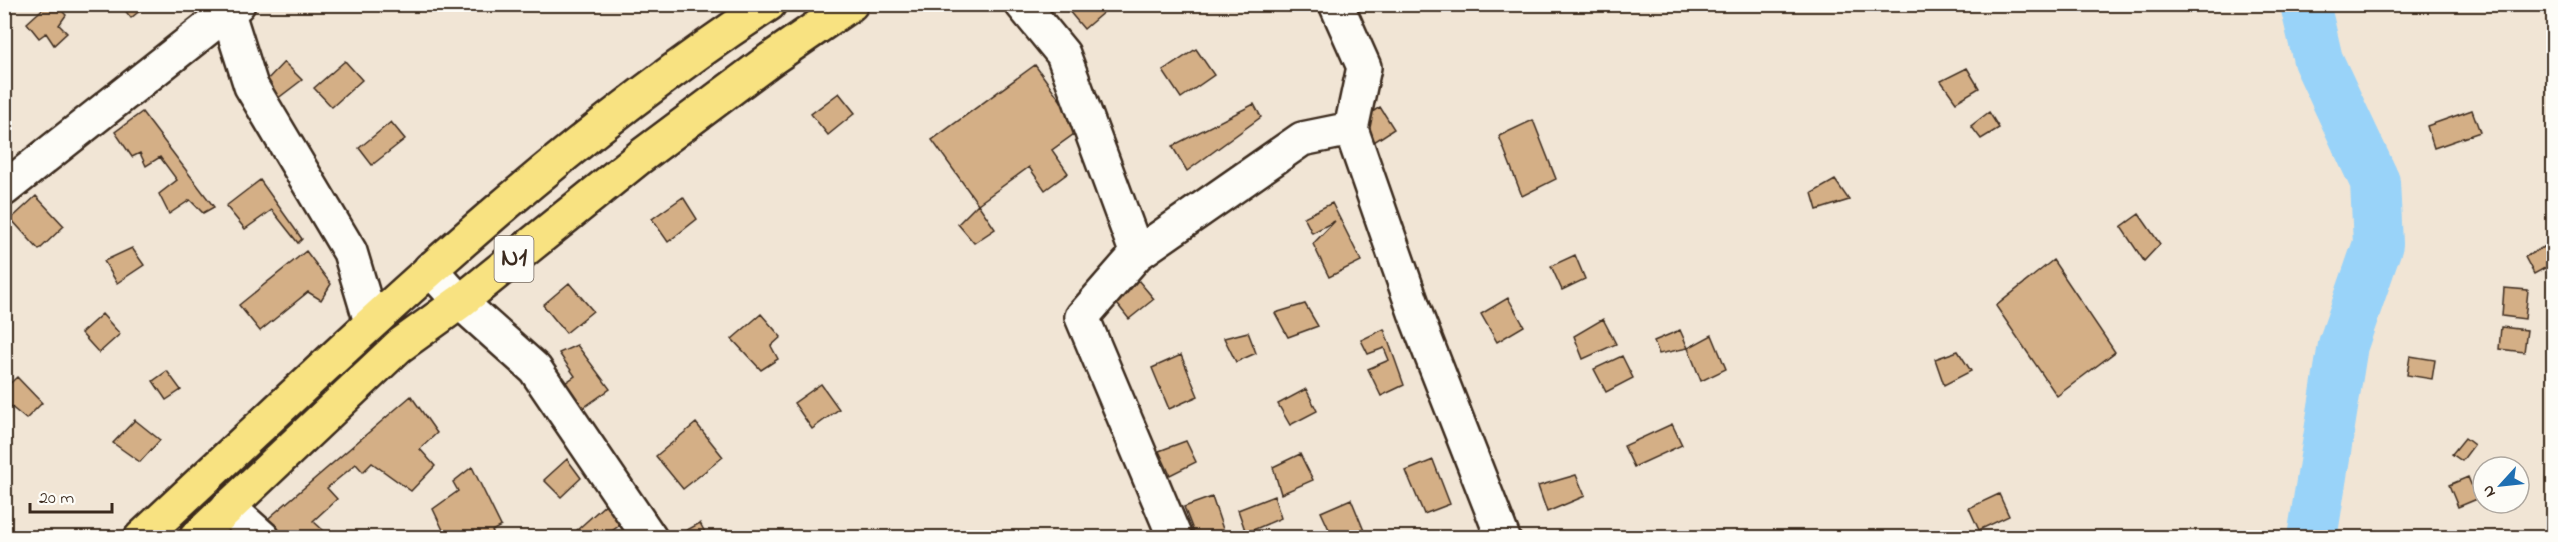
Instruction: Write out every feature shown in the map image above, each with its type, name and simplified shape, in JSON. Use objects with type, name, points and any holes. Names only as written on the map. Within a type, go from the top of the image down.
[{"type":"main road","name":"N1","points":[[141,537],[371,321],[430,270],[626,104],[769,4]]},
{"type":"main road","name":"N1","points":[[196,537],[399,346],[459,302],[640,157],[771,59],[851,4]]},
{"type":"street","points":[[1022,4],[1062,54],[1137,254]]},
{"type":"street","points":[[1336,4],[1364,67],[1351,129],[1418,321],[1503,537]]},
{"type":"street","points":[[4,189],[230,7],[251,86],[350,252],[371,321]]},
{"type":"street","points":[[1175,537],[1082,317],[1137,254],[1302,139],[1351,129]]},
{"type":"street","points":[[430,270],[459,302],[535,369],[650,537]]},
{"type":"street","points":[[228,507],[263,537]]},
{"type":"building","points":[[48,4],[53,10],[58,7],[66,15],[59,25],[67,33],[54,45],[46,33],[39,38],[27,23]]},
{"type":"building","points":[[120,4],[148,4],[131,18]]},
{"type":"building","points":[[1063,4],[1113,4],[1084,29]]},
{"type":"building","points":[[1196,49],[1214,75],[1181,98],[1163,71]]},
{"type":"building","points":[[345,61],[362,80],[332,107],[314,88]]},
{"type":"building","points":[[284,62],[302,80],[277,99],[263,84]]},
{"type":"building","points":[[1035,65],[1081,129],[1052,150],[1068,173],[1045,190],[1029,167],[978,204],[932,140]]},
{"type":"building","points":[[1967,68],[1979,88],[1956,102],[1941,81]]},
{"type":"building","points":[[839,93],[855,113],[828,135],[811,114]]},
{"type":"building","points":[[1254,104],[1261,117],[1187,171],[1172,146]]},
{"type":"building","points":[[1380,107],[1394,129],[1371,144],[1356,122]]},
{"type":"building","points":[[2472,110],[2480,132],[2434,148],[2427,126]]},
{"type":"building","points":[[142,112],[214,207],[203,213],[190,200],[169,214],[159,194],[177,180],[160,157],[146,166],[140,153],[132,157],[115,132]]},
{"type":"building","points":[[1989,112],[1999,128],[1981,139],[1971,126]]},
{"type":"building","points":[[1533,120],[1556,179],[1522,196],[1499,136]]},
{"type":"building","points":[[391,122],[405,139],[372,165],[359,148]]},
{"type":"building","points":[[260,180],[302,239],[298,243],[272,210],[245,229],[226,206]]},
{"type":"building","points":[[1835,180],[1849,200],[1817,210],[1812,193]]},
{"type":"building","points":[[36,196],[64,226],[39,250],[11,219]]},
{"type":"building","points":[[683,197],[697,219],[668,242],[652,219]]},
{"type":"building","points":[[1332,203],[1361,261],[1329,277],[1313,244],[1335,221],[1312,233],[1304,217]]},
{"type":"building","points":[[978,204],[995,229],[974,243],[958,224]]},
{"type":"building","points":[[2139,214],[2160,244],[2144,261],[2121,227]]},
{"type":"building","points":[[2549,244],[2554,254],[2554,263],[2534,274],[2525,257]]},
{"type":"building","points":[[132,248],[144,265],[117,283],[104,261]]},
{"type":"building","points":[[306,251],[331,284],[321,300],[308,292],[260,331],[239,305]]},
{"type":"building","points":[[1575,255],[1585,279],[1562,290],[1551,266]]},
{"type":"building","points":[[2053,260],[2115,352],[2057,396],[1996,306]]},
{"type":"building","points":[[1138,280],[1154,299],[1129,319],[1114,300]]},
{"type":"building","points":[[569,283],[593,311],[566,333],[543,305]]},
{"type":"building","points":[[2504,288],[2528,290],[2525,319],[2502,316]]},
{"type":"building","points":[[1508,298],[1524,326],[1497,342],[1481,314]]},
{"type":"building","points":[[1305,304],[1318,326],[1288,337],[1275,313]]},
{"type":"building","points":[[102,314],[120,334],[99,353],[81,333]]},
{"type":"building","points":[[761,314],[781,337],[771,346],[778,359],[761,370],[732,339]]},
{"type":"building","points":[[1603,319],[1616,344],[1583,359],[1574,336]]},
{"type":"building","points":[[2501,327],[2527,330],[2524,352],[2499,349]]},
{"type":"building","points":[[1384,329],[1404,385],[1381,396],[1368,369],[1389,360],[1384,348],[1368,354],[1361,340]]},
{"type":"building","points":[[1680,330],[1688,348],[1659,354],[1654,341]]},
{"type":"building","points":[[1248,332],[1256,353],[1236,362],[1224,338]]},
{"type":"building","points":[[1712,335],[1726,369],[1701,381],[1688,348]]},
{"type":"building","points":[[577,345],[610,389],[583,408],[565,383],[575,376],[559,353]]},
{"type":"building","points":[[1958,351],[1971,371],[1944,385],[1935,359]]},
{"type":"building","points":[[1181,355],[1198,396],[1169,409],[1152,368]]},
{"type":"building","points":[[1622,356],[1633,378],[1606,392],[1594,369]]},
{"type":"building","points":[[2410,356],[2435,360],[2432,379],[2407,375]]},
{"type":"building","points":[[167,371],[181,390],[166,400],[153,381]]},
{"type":"building","points":[[17,377],[42,403],[26,419],[4,401],[4,389]]},
{"type":"building","points":[[821,384],[839,409],[812,429],[794,403]]},
{"type":"building","points":[[1306,389],[1317,411],[1290,425],[1278,404]]},
{"type":"building","points":[[411,396],[437,433],[420,449],[435,466],[411,491],[372,463],[363,472],[356,464],[327,488],[337,499],[313,521],[324,531],[316,538],[274,538],[263,523]]},
{"type":"building","points":[[135,420],[160,440],[140,462],[113,443]]},
{"type":"building","points":[[696,423],[723,457],[683,489],[656,456]]},
{"type":"building","points":[[1672,424],[1682,445],[1634,467],[1624,446]]},
{"type":"building","points":[[2465,438],[2474,445],[2462,461],[2452,454]]},
{"type":"building","points":[[1186,441],[1196,462],[1170,475],[1159,451]]},
{"type":"building","points":[[1300,454],[1313,480],[1281,494],[1273,467]]},
{"type":"building","points":[[567,459],[581,478],[561,497],[544,480]]},
{"type":"building","points":[[1433,460],[1450,504],[1424,514],[1406,471]]},
{"type":"building","points":[[472,467],[501,526],[492,531],[496,538],[435,538],[443,530],[433,509],[458,491],[453,482]]},
{"type":"building","points":[[1576,475],[1585,496],[1547,512],[1538,486]]},
{"type":"building","points":[[2468,477],[2471,484],[2471,502],[2458,507],[2449,485]]},
{"type":"building","points":[[1999,494],[2009,516],[1979,530],[1969,508]]},
{"type":"building","points":[[1274,496],[1281,518],[1246,533],[1238,510]]},
{"type":"building","points":[[1212,497],[1226,538],[1196,538],[1184,507]]},
{"type":"building","points":[[1351,499],[1367,538],[1333,538],[1321,512]]},
{"type":"building","points":[[606,504],[620,525],[602,538],[583,538],[577,530]]},
{"type":"building","points":[[700,523],[708,538],[677,538],[676,536]]},
{"type":"waterway","points":[[2305,4],[2318,60],[2375,182],[2378,244],[2343,345],[2312,538]]}]
